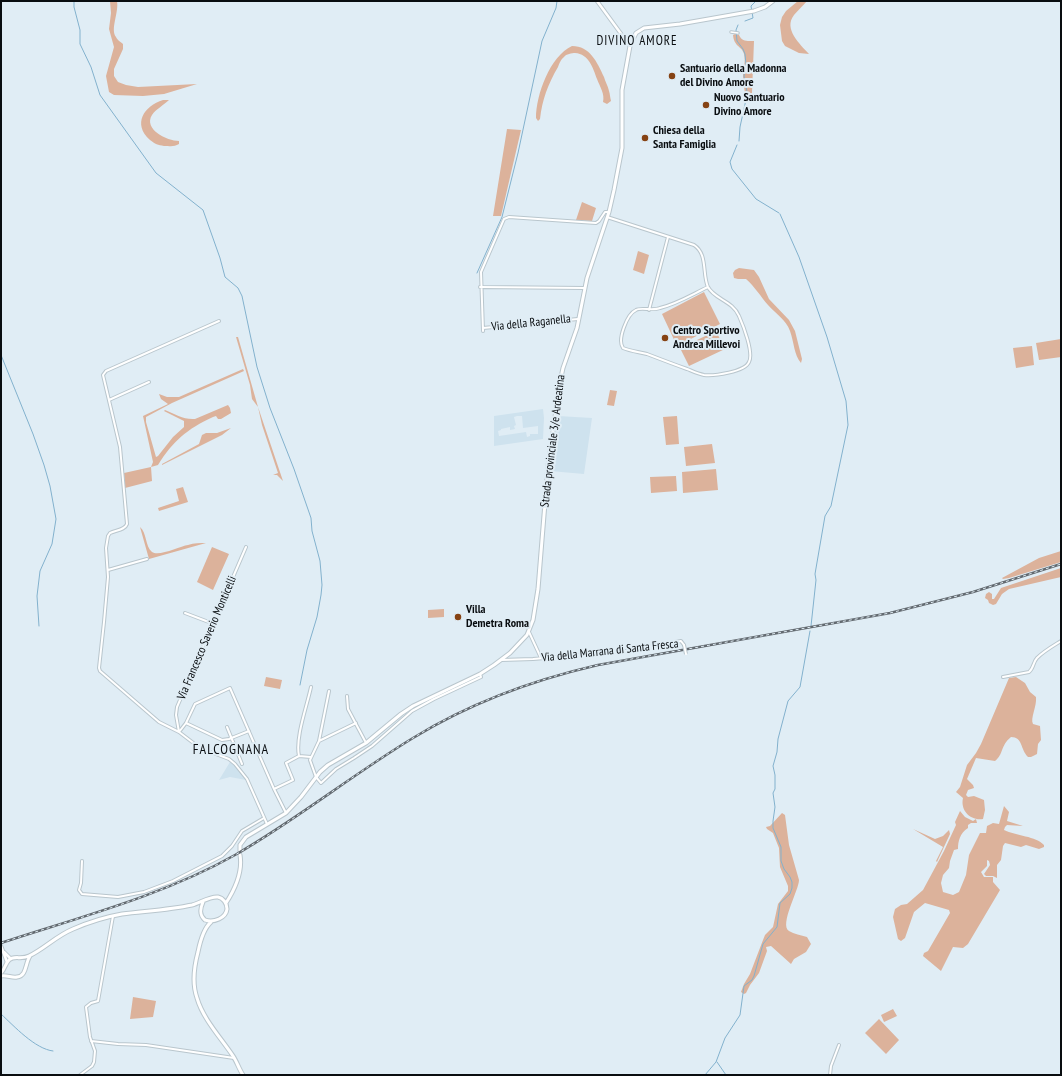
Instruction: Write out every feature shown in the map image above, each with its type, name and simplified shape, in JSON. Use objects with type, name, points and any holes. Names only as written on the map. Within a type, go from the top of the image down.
[{"type":"main road","name":"Strada provinciale 3/e Ardeatina","points":[[211,921],[224,915],[226,903],[236,884],[240,871],[240,844],[246,837],[286,813],[328,765],[366,744],[407,710],[428,698],[480,674],[518,646],[529,632],[533,620],[538,589],[548,466],[560,382],[563,368],[580,319],[590,270],[609,212],[621,154],[621,94],[630,46],[636,33],[644,28],[680,24],[750,12],[765,7],[773,1]]},
{"type":"main road","points":[[222,899],[230,895]]},
{"type":"main road","points":[[1,974],[6,968],[7,962],[11,959],[20,959],[32,955],[58,937],[90,922],[113,916],[192,905],[218,897],[226,903]]},
{"type":"main road","points":[[203,902],[200,909],[201,915],[204,919],[205,929]]},
{"type":"main road","points":[[192,905],[200,909]]},
{"type":"main road","points":[[204,919],[211,921],[205,929],[198,950],[194,985],[196,997],[206,1018],[234,1058],[243,1075]]},
{"type":"main road","points":[[1,974],[9,975],[15,978],[18,977],[24,973],[28,960],[32,955]]},
{"type":"main road","points":[[20,959],[26,967]]},
{"type":"main road","points":[[6,968],[9,975]]},
{"type":"street","points":[[597,1],[630,46]]},
{"type":"street","points":[[731,32],[738,32]]},
{"type":"street","points":[[586,288],[480,287],[480,273],[503,221],[506,218],[596,223],[600,220],[604,212],[609,212]]},
{"type":"street","points":[[607,217],[694,245],[699,249],[708,287],[715,294],[734,307],[739,315],[750,355],[749,363],[741,369],[703,375],[647,354],[623,348],[621,344],[622,335],[633,311],[638,309],[649,310],[668,306],[708,287]]},
{"type":"street","points":[[649,310],[668,237]]},
{"type":"street","name":"Via della Raganella","points":[[480,287],[483,330],[580,319]]},
{"type":"street","points":[[219,321],[104,372],[103,378],[120,446],[127,524],[125,528],[110,533],[108,536],[106,548],[108,570],[104,622],[98,668],[159,722],[179,732],[200,748],[228,759],[240,768],[247,779],[267,825]]},
{"type":"street","points":[[109,400],[149,382]]},
{"type":"street","name":"Via Francesco Saverio Monticelli","points":[[179,732],[176,715],[177,708],[246,546]]},
{"type":"street","points":[[108,570],[147,559]]},
{"type":"street","points":[[185,613],[214,624]]},
{"type":"street","points":[[529,632],[541,658]]},
{"type":"street","name":"Via della Marrana di Santa Fresca","points":[[501,660],[626,651],[680,641],[684,645],[686,654]]},
{"type":"street","points":[[1003,677],[1029,672],[1032,669],[1036,659],[1042,653],[1061,641]]},
{"type":"street","points":[[329,691],[319,741],[310,760],[316,777],[320,783],[336,769],[372,746],[412,711],[481,677],[480,674]]},
{"type":"street","points":[[299,756],[299,739],[311,687]]},
{"type":"street","points":[[179,732],[186,723],[195,704],[230,688],[286,813]]},
{"type":"street","points":[[347,696],[348,707],[365,741]]},
{"type":"street","points":[[186,723],[218,739],[224,740],[249,731]]},
{"type":"street","points":[[319,741],[356,723]]},
{"type":"street","points":[[227,727],[242,764]]},
{"type":"street","points":[[274,789],[293,780],[286,763],[299,756],[311,758]]},
{"type":"street","points":[[82,861],[80,890],[82,894],[116,898],[144,892],[173,881],[222,856],[232,846],[242,831],[264,818]]},
{"type":"street","points":[[80,1075],[92,1066],[94,1062],[95,1051],[91,1041],[86,1007],[91,1003],[98,1001],[113,916]]},
{"type":"street","points":[[1,946],[7,962]]},
{"type":"street","points":[[3,952],[11,959]]},
{"type":"street","points":[[91,1041],[146,1045],[234,1058]]},
{"type":"street","points":[[830,1075],[831,1066],[839,1044]]},
{"type":"shaded area","points":[[110,1],[117,1],[114,34],[123,44],[123,49],[114,69],[114,76],[118,82],[138,87],[197,84],[164,94],[143,96],[114,95],[109,92],[106,76],[114,47],[109,29],[111,13]]},
{"type":"shaded area","points":[[798,1],[807,1],[794,15],[790,26],[794,36],[809,54],[799,53],[785,46],[782,41],[780,25],[782,17],[786,11]]},
{"type":"shaded area","points":[[733,35],[739,35],[743,40],[754,41],[752,93],[745,93],[743,76],[745,57],[742,49],[735,42]]},
{"type":"shaded area","points":[[572,46],[584,49],[596,61],[607,85],[611,101],[607,104],[603,102],[602,90],[590,62],[580,54],[569,54],[561,60],[551,80],[544,99],[540,119],[538,121],[536,118],[539,98],[546,77],[557,58]]},
{"type":"shaded area","points":[[163,100],[169,100],[152,115],[150,120],[151,125],[153,129],[168,139],[179,141],[179,144],[176,146],[158,145],[150,140],[142,128],[141,122],[146,111],[156,103]]},
{"type":"shaded area","points":[[507,129],[521,130],[501,216],[493,216]]},
{"type":"shaded area","points":[[582,202],[596,208],[592,221],[576,220]]},
{"type":"shaded area","points":[[638,251],[649,255],[644,274],[633,270]]},
{"type":"shaded area","points":[[739,268],[754,270],[759,277],[769,299],[789,320],[795,331],[802,359],[801,363],[795,352],[790,331],[786,324],[746,279],[734,278],[733,273]]},
{"type":"shaded area","points":[[704,292],[720,324],[677,346],[662,314]]},
{"type":"shaded area","points":[[716,331],[725,349],[689,366],[680,348]]},
{"type":"shaded area","points":[[236,337],[238,337],[258,407],[252,399],[250,385]]},
{"type":"shaded area","points":[[1061,339],[1061,357],[1039,360],[1036,343]]},
{"type":"shaded area","points":[[1032,346],[1034,365],[1016,368],[1013,348]]},
{"type":"shaded area","points":[[243,369],[244,371],[172,403],[146,417],[146,422],[156,457],[173,437],[184,427],[184,421],[164,411],[165,410],[187,419],[195,419],[228,405],[231,413],[221,419],[218,419],[216,416],[213,417],[188,431],[175,442],[158,465],[151,467],[153,462],[143,416],[168,404],[161,399],[159,394],[167,397],[179,397]]},
{"type":"shaded area","points":[[610,390],[617,391],[614,406],[607,405]]},
{"type":"shaded area","points":[[258,407],[283,481],[277,475],[273,475],[278,473],[262,425]]},
{"type":"shaded area","points":[[543,409],[543,439],[494,446],[494,416]],"holes":[[[522,416],[523,428],[538,426],[538,434],[530,434],[530,436],[527,437],[526,432],[499,436],[498,431],[501,429],[510,427],[510,430],[515,429],[514,426],[516,425],[514,417]]]},
{"type":"shaded area","points":[[558,416],[592,418],[584,474],[550,471]]},
{"type":"shaded area","points":[[677,416],[679,444],[666,445],[663,417]]},
{"type":"shaded area","points":[[231,428],[222,435],[162,465],[199,444],[202,435],[206,433],[217,433]]},
{"type":"shaded area","points":[[712,444],[715,463],[686,466],[684,447]]},
{"type":"shaded area","points":[[151,467],[152,481],[125,488],[124,473]]},
{"type":"shaded area","points":[[716,469],[718,490],[683,493],[682,472]]},
{"type":"shaded area","points":[[676,476],[677,491],[651,493],[650,477]]},
{"type":"shaded area","points":[[183,487],[188,502],[159,511],[158,508],[179,501],[176,489]]},
{"type":"shaded area","points":[[140,527],[144,533],[148,546],[152,552],[155,553],[192,544],[206,543],[149,559]]},
{"type":"shaded area","points":[[212,547],[229,554],[213,590],[197,582]]},
{"type":"shaded area","points":[[1061,551],[1061,562],[1009,578],[1002,578],[1039,558]]},
{"type":"shaded area","points":[[1061,568],[1061,577],[1009,589],[1002,594],[996,604],[993,605],[989,603],[985,598],[986,594],[989,592],[992,594],[992,599],[994,599],[1001,588]]},
{"type":"shaded area","points":[[444,609],[444,617],[428,618],[428,610]]},
{"type":"shaded area","points":[[266,677],[282,680],[280,689],[264,686]]},
{"type":"shaded area","points":[[1016,677],[1025,683],[1030,692],[1036,697],[1036,705],[1032,722],[1033,724],[1040,726],[1041,740],[1038,744],[1037,754],[1028,757],[1025,754],[1020,741],[1011,737],[1005,744],[1000,756],[995,761],[976,758],[967,779],[974,788],[968,790],[966,795],[968,797],[974,796],[984,800],[985,810],[983,819],[974,818],[967,814],[963,807],[963,798],[956,792],[960,787],[967,765],[981,744],[1009,678]]},
{"type":"shaded area","points":[[230,762],[242,772],[246,780],[230,777],[219,780]]},
{"type":"shaded area","points":[[1004,806],[1009,812],[1007,821],[1023,826],[1007,825],[1004,830],[1036,840],[1044,845],[1044,847],[1039,849],[1026,845],[1021,847],[1005,843],[1003,846],[1001,860],[997,865],[997,878],[993,876],[986,876],[984,874],[990,865],[989,861],[987,860],[987,866],[981,872],[984,877],[993,877],[993,882],[1000,890],[968,944],[963,948],[953,947],[941,971],[923,956],[924,953],[928,951],[950,913],[949,910],[925,903],[914,912],[905,938],[901,941],[898,939],[893,917],[895,909],[901,905],[907,904],[923,890],[944,851],[956,825],[955,822],[960,811],[965,817],[973,821],[976,819],[977,823],[971,823],[968,825],[968,828],[961,835],[958,849],[954,850],[949,868],[943,875],[941,883],[943,892],[953,895],[959,892],[966,875],[969,855],[980,833],[986,833],[987,826],[993,823],[999,824]]},
{"type":"shaded area","points":[[782,813],[785,815],[789,845],[799,880],[786,922],[787,927],[791,932],[807,937],[811,944],[806,952],[794,959],[791,964],[771,946],[766,947],[767,951],[759,973],[744,994],[741,992],[744,984],[750,974],[765,935],[773,927],[778,904],[788,891],[788,886],[780,867],[779,848],[773,833],[766,827],[770,826]]},
{"type":"shaded area","points":[[913,829],[935,839],[943,836],[949,830],[950,834],[937,862],[936,861],[943,847]]},
{"type":"shaded area","points":[[133,997],[156,1001],[153,1017],[130,1019]]},
{"type":"shaded area","points":[[893,1009],[897,1016],[884,1022],[881,1015]]},
{"type":"shaded area","points":[[879,1019],[899,1040],[886,1054],[865,1033]]},
{"type":"waterway","points":[[74,1],[74,7],[80,30],[80,44],[91,67],[100,95],[156,173],[203,210],[225,277],[238,288],[242,296],[257,367],[270,408],[311,518],[312,531],[320,561],[322,585],[321,595],[300,685]]},
{"type":"waterway","points":[[477,273],[502,217],[518,153],[542,41],[556,8],[557,1]]},
{"type":"waterway","points":[[745,21],[753,18],[751,6],[756,1]]},
{"type":"waterway","points":[[738,25],[736,30],[737,41],[745,54],[746,65],[744,76],[747,92]]},
{"type":"waterway","points":[[739,141],[740,127],[747,95]]},
{"type":"waterway","points":[[737,145],[730,162],[732,169],[756,199],[779,213]]},
{"type":"waterway","points":[[780,214],[799,257],[827,337],[846,401],[848,425],[831,506],[825,516],[815,574],[816,580],[811,626]]},
{"type":"waterway","points":[[1,355],[44,465],[50,486],[56,519],[52,544],[40,571],[37,596],[39,626]]},
{"type":"waterway","points":[[705,1075],[716,1062],[725,1038],[740,1015],[744,986],[752,980],[754,976],[763,944],[777,927],[780,903],[790,894],[792,888],[790,877],[784,869],[781,861],[781,847],[773,828],[775,807],[773,793],[775,789],[775,775],[773,766],[788,701],[800,687],[810,631]]},
{"type":"waterway","points":[[1,1014],[32,1042],[53,1051]]},
{"type":"waterway","points":[[717,1062],[726,1075]]},
{"type":"railway","points":[[1,943],[120,905],[150,894],[207,869],[235,855],[258,841],[390,752],[435,725],[479,703],[526,685],[598,665],[890,613],[973,592],[1061,564]]},
{"type":"place","name":"Santuario della Madonna del Divino Amore","points":[[672,76]]},
{"type":"place","name":"Nuovo Santuario Divino Amore","points":[[706,105]]},
{"type":"place","name":"Chiesa della Santa Famiglia","points":[[645,138]]},
{"type":"place","name":"Centro Sportivo Andrea Millevoi","points":[[665,338]]},
{"type":"place","name":"Villa Demetra Roma","points":[[458,617]]},
{"type":"district","name":"DIVINO AMORE","points":[[637,41]]},
{"type":"district","name":"FALCOGNANA","points":[[231,750]]}]
